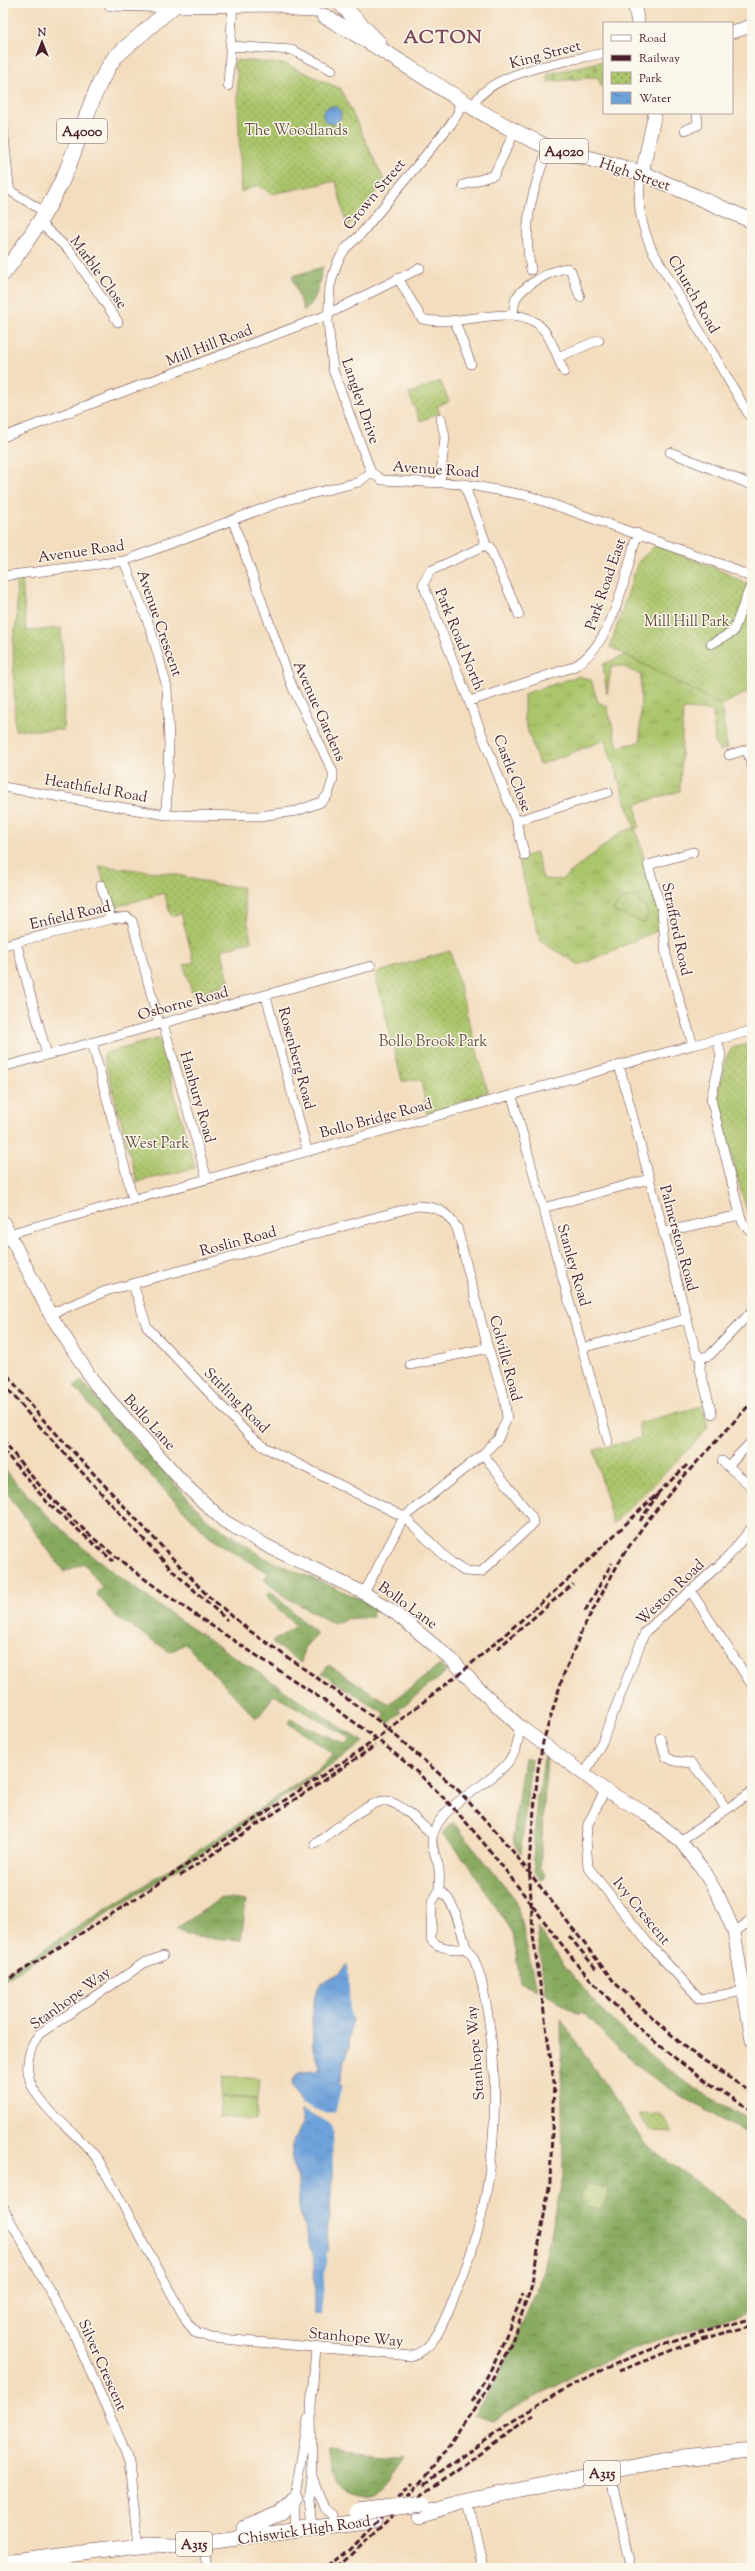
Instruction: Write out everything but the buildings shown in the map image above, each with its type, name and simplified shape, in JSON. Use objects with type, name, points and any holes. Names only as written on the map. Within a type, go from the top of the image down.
[{"type":"main road","name":"High Street","points":[[111,3],[146,5],[281,4],[294,9],[315,10],[460,99],[515,131],[548,147],[642,173],[752,221]]},
{"type":"main road","name":"High Street","points":[[340,3],[394,58]]},
{"type":"main road","points":[[315,10],[333,13],[340,3]]},
{"type":"main road","name":"A4000","points":[[139,36],[145,24],[146,5]]},
{"type":"main road","name":"A4000","points":[[3,274],[43,218],[67,169],[99,85],[108,66],[115,57],[175,5]]},
{"type":"main road","name":"Chiswick High Road","points":[[311,2523],[346,2524],[421,2509],[463,2503],[609,2471],[702,2454],[752,2451]]},
{"type":"main road","points":[[244,2528],[281,2513],[295,2499]]},
{"type":"main road","name":"Chiswick High Road","points":[[3,2563],[143,2546],[177,2546],[205,2543],[311,2523],[332,2515],[357,2512],[421,2509]]},
{"type":"main road","name":"Chiswick High Road","points":[[143,2546],[170,2539],[244,2528],[294,2526]]},
{"type":"street","points":[[634,3],[638,22]]},
{"type":"street","points":[[228,86],[233,4]]},
{"type":"street","points":[[733,32],[752,26]]},
{"type":"street","points":[[231,46],[292,50],[332,70]]},
{"type":"street","name":"King Street","points":[[476,101],[482,94],[510,77],[532,69],[603,53]]},
{"type":"street","name":"Crown Street","points":[[328,315],[330,286],[340,256],[451,124],[458,113],[460,99]]},
{"type":"street","points":[[642,173],[655,114]]},
{"type":"street","points":[[685,130],[698,125],[698,114]]},
{"type":"street","name":"Marble Close","points":[[3,125],[9,187],[12,192],[43,218],[71,252],[118,322]]},
{"type":"street","points":[[463,184],[494,175],[515,131]]},
{"type":"street","points":[[531,270],[526,246],[526,224],[531,199],[548,147]]},
{"type":"street","name":"Church Road","points":[[642,173],[638,206],[643,228],[651,248],[752,420]]},
{"type":"street","name":"Mill Hill Road","points":[[3,437],[328,315],[420,268]]},
{"type":"street","points":[[513,314],[516,298],[540,278],[558,269],[567,268],[571,271],[580,297]]},
{"type":"street","points":[[398,278],[422,319],[434,322],[455,322],[513,314],[535,322],[545,333],[564,372]]},
{"type":"street","name":"Langley Drive","points":[[328,315],[333,370],[368,476]]},
{"type":"street","points":[[455,322],[471,364]]},
{"type":"street","points":[[558,357],[599,340]]},
{"type":"street","points":[[440,482],[445,437],[441,419]]},
{"type":"street","points":[[670,452],[752,485]]},
{"type":"street","name":"Avenue Road","points":[[3,576],[124,561],[283,501],[368,476],[382,480],[464,484],[530,496],[637,533],[729,567],[752,578]]},
{"type":"street","points":[[464,484],[485,542],[489,546],[519,615]]},
{"type":"street","name":"Avenue Gardens","points":[[184,815],[259,816],[297,811],[321,802],[328,795],[334,779],[328,760],[292,686],[233,521]]},
{"type":"street","name":"Park Road East","points":[[470,701],[584,662],[597,647],[608,626],[629,566],[637,533]]},
{"type":"street","name":"Park Road North","points":[[470,701],[423,584],[430,571],[476,551],[484,546],[485,542]]},
{"type":"street","name":"Avenue Crescent","points":[[124,561],[151,630],[167,687],[169,744],[166,815]]},
{"type":"street","points":[[711,644],[733,632],[752,582]]},
{"type":"street","name":"Castle Close","points":[[470,701],[516,822],[525,856]]},
{"type":"street","points":[[729,755],[750,749],[752,766]]},
{"type":"street","name":"Heathfield Road","points":[[3,787],[166,815],[184,815]]},
{"type":"street","points":[[516,822],[608,792]]},
{"type":"street","name":"Strafford Road","points":[[693,852],[648,865],[662,911],[666,955],[693,1045]]},
{"type":"street","points":[[101,885],[111,919]]},
{"type":"street","name":"Enfield Road","points":[[3,945],[111,919],[127,917],[132,921],[161,1023]]},
{"type":"street","points":[[16,942],[47,1054]]},
{"type":"street","name":"Osborne Road","points":[[3,1067],[92,1042],[140,1025],[161,1023],[266,996],[371,966]]},
{"type":"street","name":"Rosenberg Road","points":[[266,996],[308,1150]]},
{"type":"street","name":"Hanbury Road","points":[[161,1023],[207,1179]]},
{"type":"street","name":"Bollo Bridge Road","points":[[8,1234],[308,1150],[512,1096],[619,1065],[752,1031]]},
{"type":"street","points":[[717,1040],[721,1055],[711,1099],[740,1215],[743,1223],[752,1234]]},
{"type":"street","points":[[92,1042],[133,1199]]},
{"type":"street","name":"Palmerston Road","points":[[619,1065],[686,1319],[696,1353],[702,1358],[700,1369],[712,1414]]},
{"type":"street","name":"Stanley Road","points":[[512,1096],[608,1441]]},
{"type":"street","points":[[543,1208],[649,1179]]},
{"type":"street","name":"Roslin Road","points":[[50,1314],[106,1291],[416,1206],[435,1207]]},
{"type":"street","name":"Colville Road","points":[[364,1594],[404,1517],[483,1454],[498,1439],[507,1418],[504,1396],[488,1348],[457,1228],[450,1217],[435,1207]]},
{"type":"street","points":[[663,1232],[740,1215]]},
{"type":"street","name":"Bollo Lane","points":[[3,1222],[50,1314],[95,1384],[187,1487],[224,1521],[267,1546],[364,1594],[395,1612],[431,1641],[518,1724],[605,1790],[646,1813],[680,1841],[701,1867],[734,1932],[752,2040]]},
{"type":"street","name":"Stirling Road","points":[[133,1284],[147,1327],[249,1435],[266,1448],[404,1517],[452,1563],[464,1571],[481,1572],[533,1524],[532,1517],[483,1454]]},
{"type":"street","points":[[702,1358],[710,1355],[752,1311]]},
{"type":"street","points":[[582,1348],[686,1319]]},
{"type":"street","points":[[410,1365],[488,1348]]},
{"type":"street","points":[[752,1441],[725,1463],[752,1487]]},
{"type":"street","name":"Weston Road","points":[[584,1775],[602,1742],[645,1632],[729,1556],[752,1527]]},
{"type":"street","points":[[690,1590],[752,1686]]},
{"type":"street","points":[[466,1948],[456,1949],[445,1947],[434,1943],[430,1939],[432,1902],[439,1891],[439,1868],[433,1849],[433,1835],[446,1815],[473,1789],[504,1768],[511,1759],[518,1738],[518,1724]]},
{"type":"street","points":[[660,1738],[666,1757],[674,1761],[692,1763],[717,1793],[726,1810]]},
{"type":"street","name":"Ivy Crescent","points":[[605,1790],[588,1824],[586,1838],[588,1866],[648,1943],[700,1999],[744,1991]]},
{"type":"street","points":[[680,1841],[752,1792]]},
{"type":"street","points":[[315,1844],[371,1804],[382,1800],[393,1803],[433,1835]]},
{"type":"street","name":"Stanhope Way","points":[[162,1956],[144,1963],[39,2034],[32,2044],[26,2059],[27,2082],[34,2097],[87,2145],[100,2161],[187,2322],[196,2333],[212,2338],[406,2356],[421,2352],[437,2335],[462,2280],[484,2206],[491,2158],[494,2115],[492,2060],[486,2007],[473,1956],[466,1948],[464,1936],[445,1894],[439,1891]]},
{"type":"street","points":[[734,1932],[752,1920]]},
{"type":"street","name":"Silver Crescent","points":[[3,2208],[72,2330],[121,2441],[129,2463],[143,2546]]},
{"type":"street","points":[[311,2523],[309,2500],[312,2476],[311,2407],[316,2348]]},
{"type":"street","points":[[294,2526],[295,2499],[306,2427],[311,2407]]},
{"type":"street","points":[[609,2471],[632,2568]]},
{"type":"street","points":[[312,2476],[324,2508],[332,2515]]},
{"type":"street","points":[[463,2503],[483,2568]]},
{"type":"street","points":[[205,2543],[206,2568]]},
{"type":"green space","name":"The Woodlands","points":[[236,60],[286,64],[341,89],[385,182],[347,227],[336,181],[272,194],[258,185],[241,192],[237,71],[233,66]]},
{"type":"green space","points":[[603,61],[603,86],[601,86],[598,77],[548,82],[548,74]]},
{"type":"green space","points":[[323,267],[315,297],[309,307],[304,311],[292,276]]},
{"type":"green space","points":[[440,381],[449,401],[437,406],[440,413],[420,421],[409,394]]},
{"type":"green space","name":"Mill Hill Park","points":[[655,545],[713,567],[752,586],[752,690],[721,705],[610,647],[638,562]]},
{"type":"green space","points":[[22,578],[26,631],[61,628],[65,691],[63,730],[15,730],[13,641],[17,619],[16,579]]},
{"type":"green space","points":[[626,655],[721,705],[727,748],[720,751],[715,744],[713,711],[683,709],[680,791],[636,804],[639,827],[635,828],[605,740],[539,765],[524,718],[524,694],[579,676],[591,680],[598,702],[607,706],[618,747],[640,742],[641,675],[621,666],[611,667],[607,694],[603,664]]},
{"type":"green space","points":[[635,828],[661,911],[663,928],[580,965],[541,942],[518,858],[536,853],[543,879],[561,880],[621,832]]},
{"type":"green space","points":[[99,866],[174,874],[217,885],[242,887],[251,941],[221,950],[230,983],[193,996],[184,965],[194,962],[181,913],[171,916],[164,893],[112,908]]},
{"type":"green space","points":[[638,896],[639,904],[645,906],[648,914],[644,923],[613,911],[621,899]]},
{"type":"green space","name":"Bollo Brook Park","points":[[450,951],[488,1092],[427,1114],[421,1080],[402,1081],[375,973]]},
{"type":"green space","name":"West Park","points":[[159,1038],[195,1168],[137,1182],[103,1054]]},
{"type":"green space","points":[[752,1043],[752,1220],[747,1212],[716,1101],[726,1058],[732,1048]]},
{"type":"green space","points":[[81,1380],[207,1519],[265,1558],[377,1606],[380,1611],[372,1611],[373,1617],[345,1619],[334,1624],[287,1598],[264,1580],[268,1573],[209,1537],[124,1447],[74,1386]]},
{"type":"green space","points":[[702,1406],[708,1427],[692,1446],[613,1524],[594,1450],[641,1438],[638,1423]]},
{"type":"green space","points":[[3,1467],[28,1496],[54,1522],[111,1570],[171,1614],[364,1742],[203,1852],[3,1981],[3,1974],[169,1870],[316,1771],[334,1754],[288,1723],[290,1719],[345,1744],[351,1738],[274,1695],[257,1719],[185,1644],[170,1652],[115,1616],[96,1593],[102,1587],[84,1563],[64,1572],[3,1487]]},
{"type":"green space","points":[[271,1592],[317,1634],[304,1648],[301,1663],[272,1642],[296,1626],[265,1596]]},
{"type":"green space","points":[[329,1665],[389,1704],[440,1665],[447,1671],[398,1710],[401,1712],[388,1723],[383,1719],[384,1713],[322,1673]]},
{"type":"green space","points":[[524,1757],[531,1759],[521,1854],[514,1844],[513,1835]]},
{"type":"green space","points":[[544,1757],[547,1757],[540,1867],[546,1877],[541,1880],[534,1871],[535,1861],[533,1860],[537,1795],[539,1795]]},
{"type":"green space","points":[[453,1822],[516,1900],[536,1989],[520,1982],[513,1933],[469,1865],[442,1833]]},
{"type":"green space","points":[[222,1898],[246,1901],[241,1940],[195,1937],[178,1930],[177,1928]]},
{"type":"green space","points":[[537,1927],[567,1969],[619,2027],[658,2061],[687,2083],[705,2095],[752,2121],[752,2135],[687,2100],[634,2064],[582,2012],[580,2014],[545,1994]]},
{"type":"green space","points":[[561,2019],[645,2144],[752,2224],[752,2311],[642,2346],[588,2368],[492,2421],[474,2415],[496,2381],[540,2284],[563,2178]]},
{"type":"green space","points":[[223,2076],[260,2079],[258,2099],[221,2096]]},
{"type":"green space","points":[[221,2097],[258,2100],[256,2120],[219,2117]]},
{"type":"green space","points":[[639,2114],[660,2115],[673,2132],[650,2131]]},
{"type":"green space","points":[[584,2185],[596,2185],[608,2189],[606,2202],[600,2210],[589,2208],[581,2200]]},
{"type":"green space","points":[[328,2450],[397,2456],[407,2455],[392,2476],[379,2490],[372,2494],[360,2494],[345,2489],[334,2480],[329,2466]]},
{"type":"water","points":[[332,106],[338,109],[341,115],[338,121],[332,124],[326,121],[323,115],[326,109]]},
{"type":"water","points":[[349,1963],[354,1996],[349,2046],[339,2084],[342,2087],[327,2236],[329,2252],[326,2320],[315,2317],[314,2263],[299,2208],[298,2180],[291,2161],[292,2147],[302,2124],[302,2102],[292,2085],[293,2080],[299,2073],[320,2070],[313,2048],[312,2017],[315,1994],[321,1983],[340,1974]]},
{"type":"pier","points":[[353,1959],[357,1968],[354,2018],[350,2017],[348,1961]]},
{"type":"pier","points":[[342,2084],[344,2091],[335,2169],[333,2169],[332,2126],[326,2121],[301,2110],[300,2103],[327,2114],[335,2113]]},
{"type":"pier","points":[[327,2251],[332,2252],[334,2258],[328,2321],[321,2325],[315,2323],[313,2315],[321,2315]]},
{"type":"railway","points":[[3,1369],[38,1414],[207,1595],[250,1631],[380,1722],[459,1791],[511,1849],[615,1983],[687,2049],[752,2093]]},
{"type":"railway","points":[[3,1383],[32,1418],[173,1571],[227,1620]]},
{"type":"railway","points":[[338,2568],[393,2515],[443,2455],[489,2386],[511,2344],[531,2288],[550,2182],[554,2082],[533,1935],[529,1862],[538,1769],[543,1742],[563,1676],[582,1630],[623,1555],[647,1521],[685,1475],[752,1402]]},
{"type":"railway","points":[[3,1439],[45,1491],[93,1538],[146,1580],[201,1619],[314,1694],[369,1733],[421,1776],[443,1797],[483,1842],[574,1960],[613,2003],[634,2024],[679,2061],[703,2079],[752,2110]]},
{"type":"railway","points":[[3,1450],[47,1502],[113,1561]]},
{"type":"railway","points":[[3,1983],[121,1908],[364,1748],[463,1671],[572,1576],[687,1465]]},
{"type":"railway","points":[[640,1521],[660,1491]]},
{"type":"railway","points":[[585,1611],[612,1563]]},
{"type":"railway","points":[[497,1649],[573,1584]]},
{"type":"railway","points":[[180,1876],[375,1746]]},
{"type":"railway","points":[[569,1936],[597,1970]]},
{"type":"railway","points":[[472,2402],[494,2363],[523,2294]]},
{"type":"railway","points":[[424,2484],[509,2423],[531,2409],[600,2371],[674,2341],[752,2319]]},
{"type":"railway","points":[[618,2371],[705,2338],[752,2326]]},
{"type":"railway","points":[[405,2507],[533,2415]]},
{"type":"railway","points":[[328,2568],[350,2550],[413,2483]]},
{"type":"district","name":"ACTON","points":[[443,36]]}]
